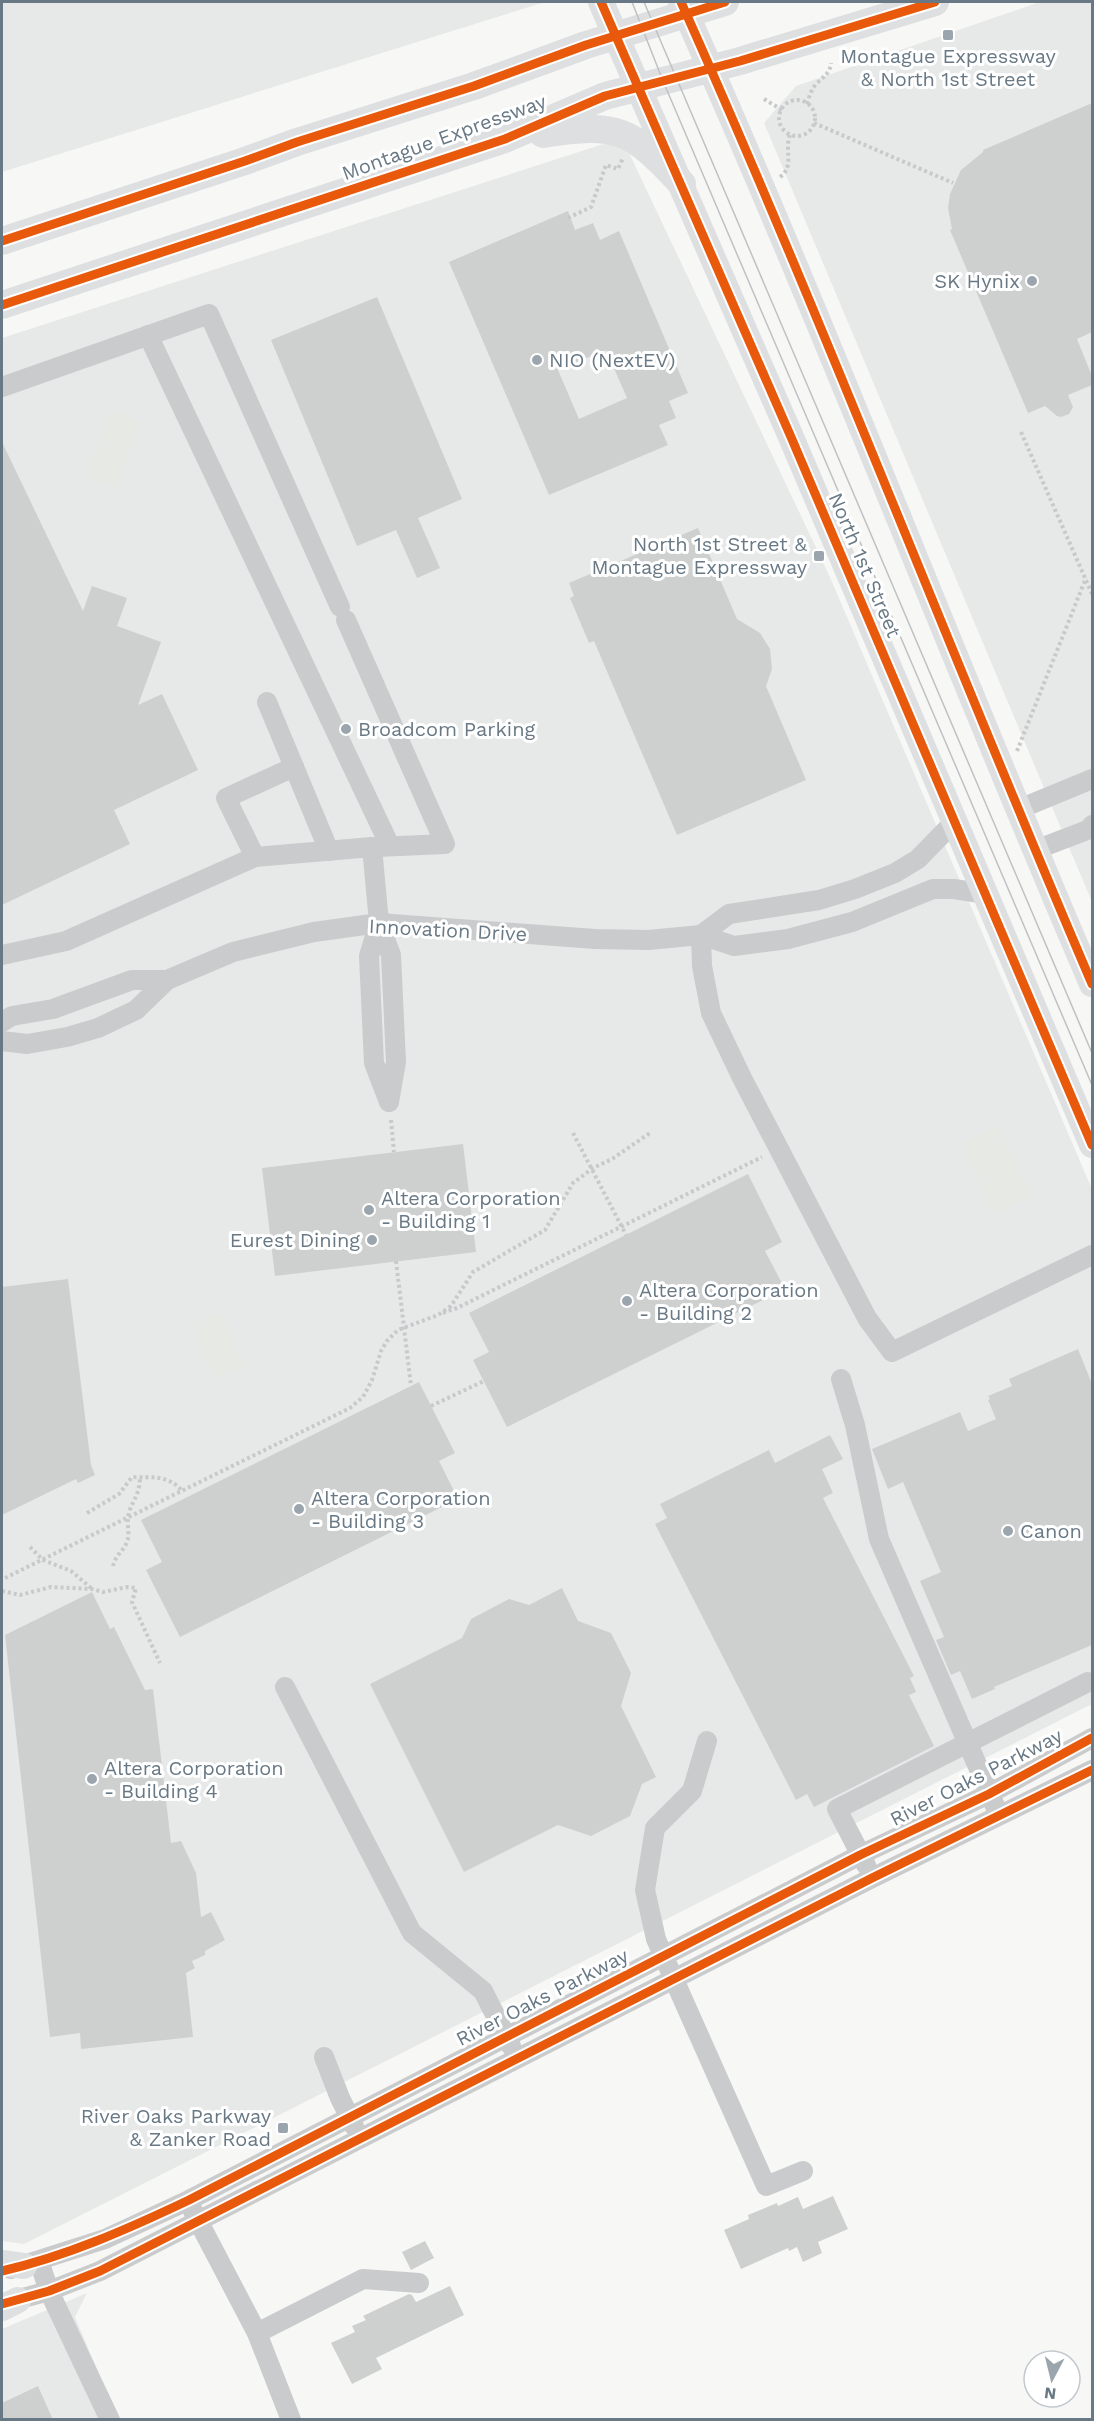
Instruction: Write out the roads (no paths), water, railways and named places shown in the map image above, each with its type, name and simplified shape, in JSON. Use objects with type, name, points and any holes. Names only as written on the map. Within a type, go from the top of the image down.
[{"type":"highway","name":"Montague Expressway","points":[[2,241],[297,142],[474,86],[616,36],[684,8],[725,2]]},
{"type":"highway","name":"Montague Expressway","points":[[2,305],[505,139],[605,96],[711,69],[936,2]]},
{"type":"highway","points":[[505,139],[578,128],[613,130],[631,137],[654,154],[682,184]]},
{"type":"main road","name":"North 1st Street","points":[[601,2],[682,184],[1092,1145]]},
{"type":"main road","points":[[684,8],[823,327],[1017,810],[1092,984]]},
{"type":"street","points":[[2,387],[209,314],[445,844],[255,857],[66,941],[2,955]]},
{"type":"street","points":[[148,335],[381,847],[379,923],[391,955],[396,1062],[389,1101]]},
{"type":"street","points":[[267,702],[330,851]]},
{"type":"street","points":[[255,857],[226,798],[294,767]]},
{"type":"street","points":[[1017,810],[1092,779]]},
{"type":"street","points":[[955,821],[918,859],[896,873],[819,900],[729,914],[701,935],[702,966],[711,1013],[867,1318],[892,1352],[1092,1255]]},
{"type":"street","points":[[1035,850],[1092,828]]},
{"type":"street","name":"Innovation Drive","points":[[2,1041],[27,1044],[98,1028],[136,1010],[167,980],[233,952],[314,932],[379,923],[595,939],[648,940],[701,935],[734,946],[788,939],[852,922],[933,889],[954,889],[986,894]]},
{"type":"street","name":"Innovation Drive","points":[[2,1022],[12,1016],[53,1009],[132,980],[167,980]]},
{"type":"street","points":[[841,1379],[855,1425],[879,1539],[1000,1815]]},
{"type":"street","points":[[872,1878],[837,1809],[1088,1682]]},
{"type":"street","points":[[285,1687],[412,1933],[483,1991],[518,2059]]},
{"type":"street","name":"River Oaks Parkway","points":[[17,2265],[105,2239],[189,2200],[860,1855],[989,1794],[1092,1738]]},
{"type":"street","points":[[707,1741],[692,1791],[655,1828],[645,1890],[656,1939],[766,2186],[803,2171]]},
{"type":"street","points":[[7,2304],[100,2271],[198,2223],[872,1878],[1092,1770]]},
{"type":"street","points":[[324,2057],[361,2140]]},
{"type":"street","points":[[189,2200],[198,2223],[257,2333],[291,2420]]},
{"type":"street","points":[[17,2265],[49,2291],[110,2420]]},
{"type":"street","points":[[257,2333],[363,2279],[419,2283]]},
{"type":"tram line","points":[[632,2],[663,81],[1092,1085]]},
{"type":"tram line","points":[[644,2],[1092,1053]]},
{"type":"place","name":"Montague Expressway & North 1st Street","points":[[948,35]]},
{"type":"place","name":"SK Hynix","points":[[1032,281]]},
{"type":"place","name":"NIO (NextEV)","points":[[537,360]]},
{"type":"place","name":"North 1st Street & Montague Expressway","points":[[819,556]]},
{"type":"place","name":"Broadcom Parking","points":[[346,729]]},
{"type":"place","name":"Altera Corporation - Building 1","points":[[369,1210]]},
{"type":"place","name":"Eurest Dining","points":[[372,1240]]},
{"type":"place","name":"Altera Corporation - Building 2","points":[[627,1301]]},
{"type":"place","name":"Altera Corporation - Building 3","points":[[299,1509]]},
{"type":"place","name":"Canon","points":[[1008,1531]]},
{"type":"place","name":"Altera Corporation - Building 4","points":[[92,1779]]},
{"type":"place","name":"River Oaks Parkway & Zanker Road","points":[[283,2128]]}]
